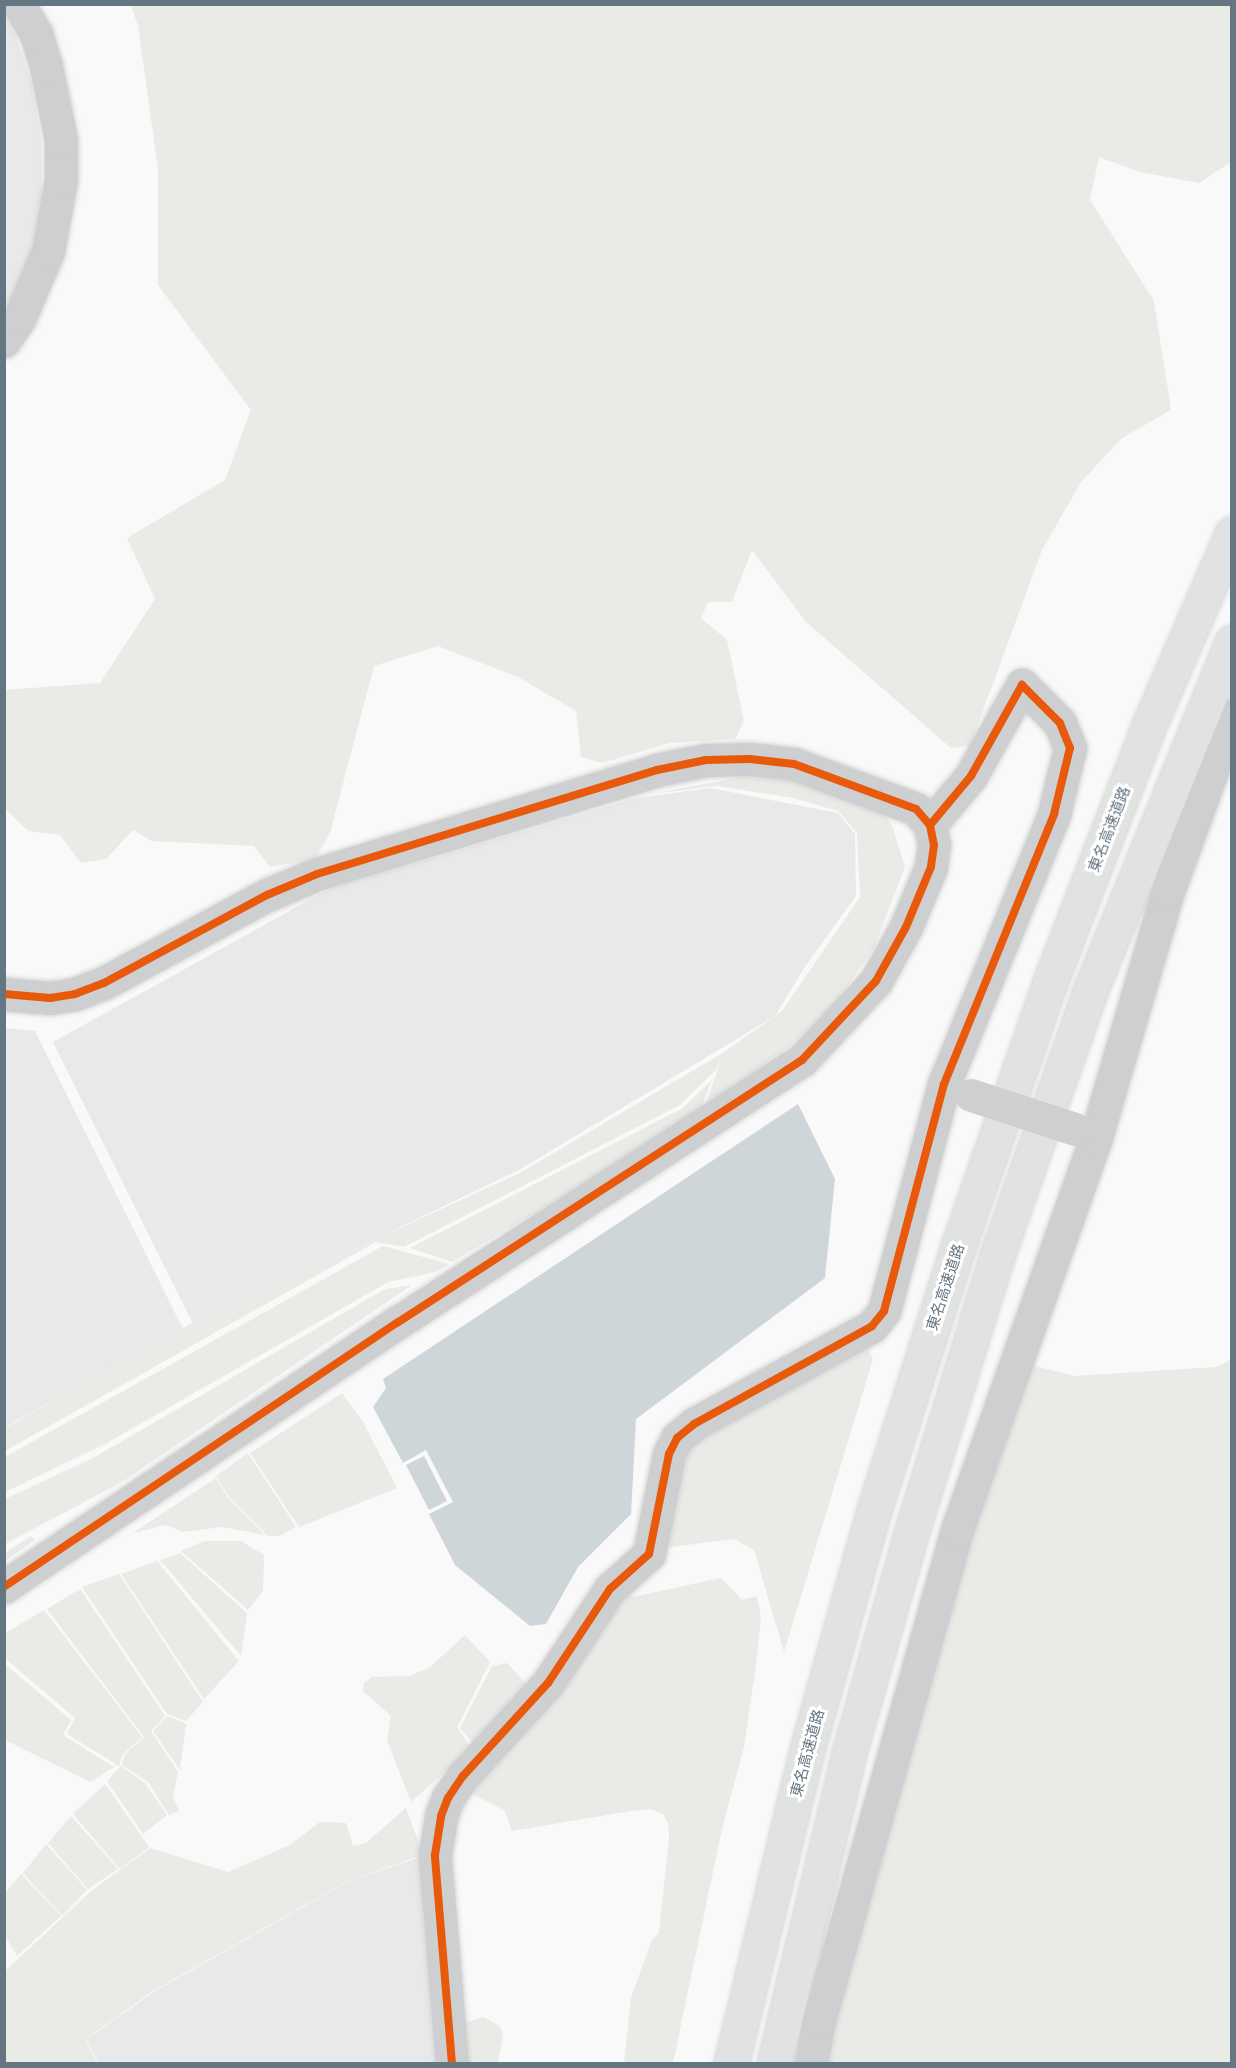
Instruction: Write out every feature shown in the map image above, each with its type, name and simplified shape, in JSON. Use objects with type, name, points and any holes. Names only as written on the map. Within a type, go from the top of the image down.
[{"type":"highway","name":"東名高速道路","points":[[731,2064],[807,1750],[875,1507],[960,1241],[1062,950],[1147,730],[1232,534]]},
{"type":"highway","points":[[774,2064],[848,1757],[915,1521],[998,1253],[1089,994],[1232,642]]},
{"type":"street","points":[[4,341],[19,320],[48,251],[61,180],[61,140],[46,66],[36,34],[19,4]]},
{"type":"street","points":[[452,2064],[435,1855],[441,1816],[448,1798],[463,1776],[548,1683],[610,1589],[649,1554],[669,1454],[677,1438],[694,1424],[872,1326],[884,1311],[1054,814],[1070,748],[1060,723],[1022,685],[971,776],[930,825]]},
{"type":"street","points":[[811,2064],[819,2021],[957,1530],[1085,1133],[1168,891],[1232,716]]},
{"type":"street","points":[[4,994],[50,998],[75,994],[104,983],[267,895],[317,874],[657,770],[706,760],[750,759],[794,764],[916,808],[930,825],[934,845],[931,867],[906,927],[876,981],[802,1060],[398,1322],[4,1587]]},
{"type":"street","points":[[958,1090],[1085,1133]]},
{"type":"shaded area","points":[[131,5],[1231,5],[1231,162],[1199,183],[1140,172],[1099,157],[1090,200],[1154,301],[1171,410],[1122,438],[1081,482],[1042,550],[970,746],[951,748],[806,622],[752,550],[732,602],[708,602],[701,618],[727,640],[744,721],[735,739],[670,743],[602,763],[581,757],[576,711],[518,677],[438,646],[374,666],[330,833],[315,859],[270,867],[254,846],[152,841],[133,830],[106,859],[81,863],[60,835],[28,831],[5,808],[4,690],[100,683],[155,599],[127,538],[225,480],[251,410],[158,285],[158,169],[138,26]]},
{"type":"shaded area","points":[[5,17],[14,31],[31,81],[41,139],[42,194],[31,252],[5,311]]},
{"type":"shaded area","points":[[743,777],[799,781],[884,814],[892,825],[905,867],[874,948],[833,1006],[795,1042],[704,1108],[722,1058],[716,1070],[680,1105],[404,1247],[376,1242],[5,1451],[5,1428],[188,1325],[520,1173],[726,1051],[782,1011],[860,897],[857,833],[838,811],[793,798],[717,786],[651,794]]},
{"type":"shaded area","points":[[710,788],[838,813],[855,834],[856,896],[804,968],[775,1016],[519,1170],[194,1326],[53,1042],[329,889],[636,798]]},
{"type":"shaded area","points":[[5,1028],[35,1031],[183,1329],[5,1427]]},
{"type":"shaded area","points":[[712,1080],[701,1108],[669,1133],[452,1262],[410,1248],[683,1108]]},
{"type":"shaded area","points":[[798,1104],[835,1179],[825,1278],[636,1419],[631,1514],[578,1567],[546,1624],[530,1626],[455,1565],[429,1514],[453,1502],[426,1450],[403,1463],[373,1407],[386,1388],[383,1379]]},
{"type":"shaded area","points":[[383,1246],[449,1264],[436,1272],[388,1282],[105,1444],[5,1492],[5,1457]]},
{"type":"shaded area","points":[[412,1285],[122,1482],[5,1544],[5,1499],[93,1458],[385,1289]]},
{"type":"shaded area","points":[[856,1345],[868,1349],[873,1359],[784,1652],[754,1550],[734,1539],[663,1548],[686,1442]]},
{"type":"shaded area","points":[[1231,1360],[1231,2063],[825,2064],[830,2026],[1022,1363],[1075,1376],[1216,1367]]},
{"type":"shaded area","points":[[342,1393],[362,1420],[397,1488],[299,1527],[250,1453]]},
{"type":"shaded area","points":[[248,1453],[296,1527],[279,1536],[268,1536],[229,1497],[216,1476]]},
{"type":"shaded area","points":[[424,1456],[447,1501],[429,1510],[406,1465]]},
{"type":"shaded area","points":[[216,1478],[229,1499],[265,1535],[222,1527],[183,1532],[166,1525],[133,1533]]},
{"type":"shaded area","points":[[31,1536],[35,1540],[5,1561],[5,1553]]},
{"type":"shaded area","points":[[204,1541],[241,1541],[264,1555],[263,1591],[248,1610],[181,1551]]},
{"type":"shaded area","points":[[180,1553],[247,1613],[241,1656],[160,1560]]},
{"type":"shaded area","points":[[157,1561],[239,1661],[204,1699],[121,1574]]},
{"type":"shaded area","points":[[119,1574],[203,1702],[186,1721],[167,1714],[82,1587]]},
{"type":"shaded area","points":[[721,1578],[742,1600],[757,1596],[761,1617],[754,1684],[746,1685],[753,1685],[744,1747],[722,1829],[673,2063],[624,2063],[631,1998],[651,1942],[659,1932],[669,1839],[668,1823],[663,1814],[651,1809],[631,1811],[512,1831],[504,1810],[462,1789],[622,1595],[637,1596]]},
{"type":"shaded area","points":[[80,1589],[165,1716],[151,1731],[178,1772],[173,1797],[179,1811],[169,1815],[148,1782],[122,1765],[125,1754],[144,1737],[47,1609]]},
{"type":"shaded area","points":[[44,1610],[142,1737],[122,1755],[119,1766],[67,1734],[75,1718],[5,1658],[5,1633]]},
{"type":"shaded area","points":[[465,1635],[490,1662],[457,1727],[471,1749],[411,1802],[387,1740],[391,1716],[363,1691],[364,1683],[372,1677],[409,1676],[429,1668]]},
{"type":"shaded area","points":[[507,1663],[528,1686],[475,1745],[460,1728],[492,1666]]},
{"type":"shaded area","points":[[5,1664],[71,1720],[63,1735],[114,1767],[90,1782],[5,1740]]},
{"type":"shaded area","points":[[167,1716],[186,1724],[180,1770],[153,1731]]},
{"type":"shaded area","points":[[121,1766],[145,1783],[167,1815],[143,1834],[107,1781]]},
{"type":"shaded area","points":[[105,1784],[149,1847],[120,1869],[73,1814]]},
{"type":"shaded area","points":[[406,1808],[423,1855],[350,1880],[153,1991],[86,2039],[97,2063],[5,2064],[5,1971],[91,1891],[150,1848],[228,1872],[290,1845],[320,1822],[346,1823],[353,1846],[366,1843]]},
{"type":"shaded area","points":[[71,1816],[118,1869],[88,1889],[48,1843]]},
{"type":"shaded area","points":[[46,1844],[87,1890],[62,1916],[23,1873]]},
{"type":"shaded area","points":[[424,1856],[443,2063],[98,2063],[87,2039],[155,1991],[351,1880]]},
{"type":"shaded area","points":[[21,1874],[61,1916],[17,1956],[5,1936],[5,1893]]},
{"type":"shaded area","points":[[483,2017],[500,2026],[503,2036],[498,2063],[463,2063],[460,2030],[468,2022]]},
{"type":"cycle path","points":[[452,2064],[435,1855],[441,1816],[448,1798],[463,1776],[548,1683],[610,1589],[649,1554],[669,1454],[677,1438],[694,1424],[872,1326],[884,1311],[944,1084],[1054,814],[1070,748],[1060,723],[1022,685],[971,776],[930,825]]},
{"type":"cycle path","points":[[4,994],[50,998],[75,994],[104,983],[267,895],[317,874],[657,770],[706,760],[750,759],[794,764],[916,809],[930,825],[934,845],[931,867],[906,927],[876,981],[802,1060],[398,1322],[4,1587]]}]
